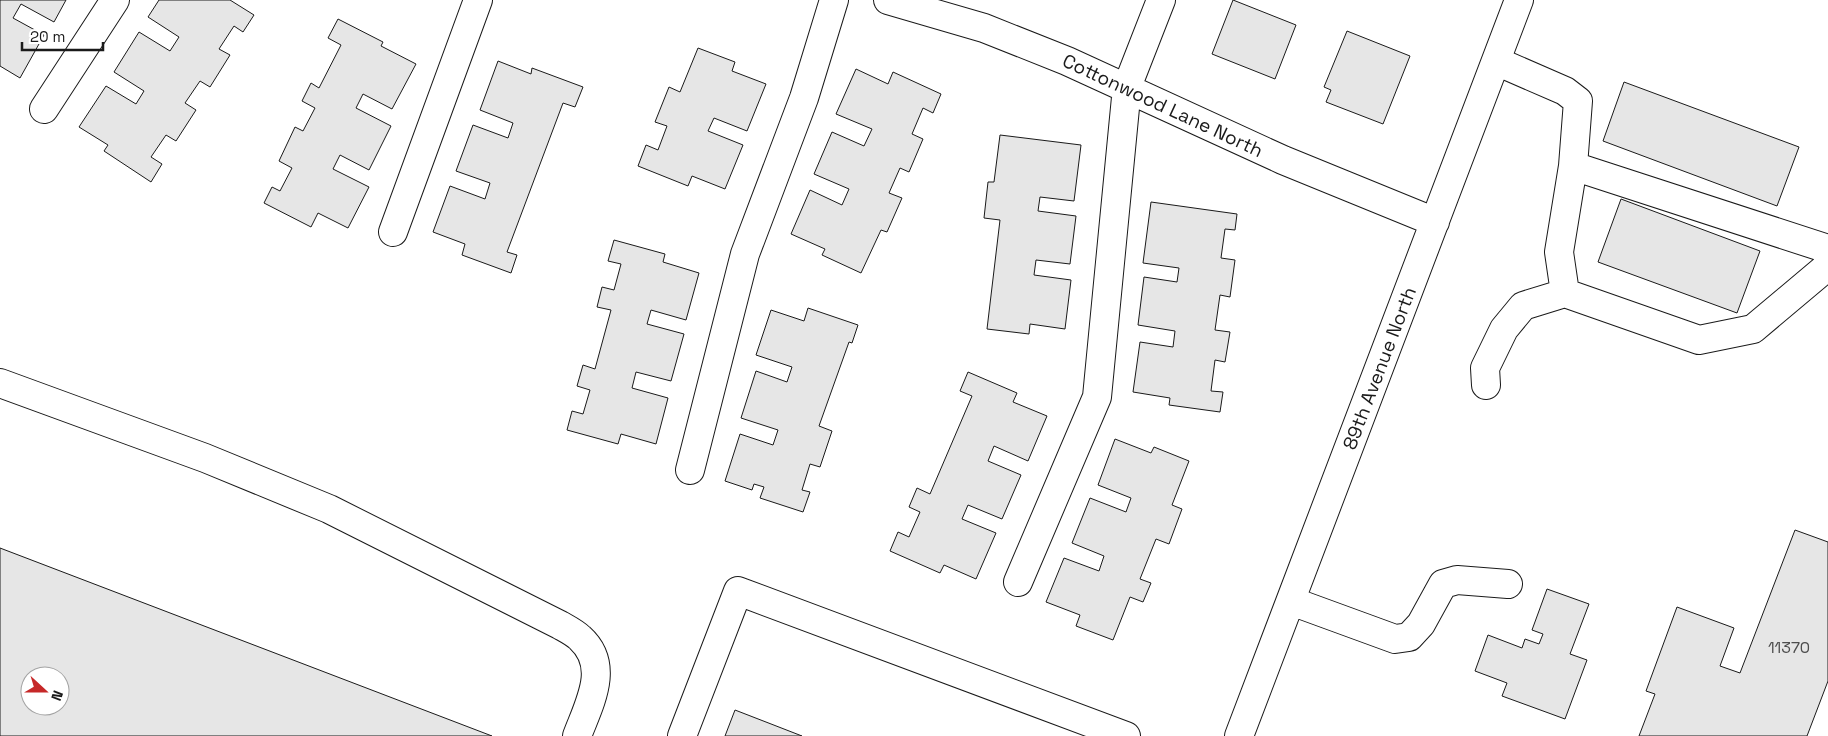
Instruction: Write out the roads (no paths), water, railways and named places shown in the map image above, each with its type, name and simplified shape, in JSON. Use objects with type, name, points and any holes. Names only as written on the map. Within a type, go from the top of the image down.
[{"type":"street","points":[[44,109],[115,0]]},
{"type":"street","points":[[393,232],[478,0]]},
{"type":"street","points":[[690,470],[745,254],[804,98],[834,0]]},
{"type":"street","name":"Cottonwood Lane North","points":[[888,0],[984,28],[1067,60],[1283,160],[1435,222]]},
{"type":"street","points":[[1018,582],[1097,397],[1126,87],[1161,0]]},
{"type":"street","name":"89th Avenue North","points":[[1239,736],[1519,0]]},
{"type":"street","points":[[1496,60],[1565,91],[1578,101],[1573,166],[1559,252],[1565,292]]},
{"type":"street","points":[[1573,166],[1828,249]]},
{"type":"street","points":[[1486,385],[1485,368],[1504,329],[1523,306],[1565,292],[1699,340],[1753,330],[1828,266]]},
{"type":"street","points":[[0,383],[205,458],[329,509],[579,637],[590,648],[596,661],[597,680],[577,736]]},
{"type":"street","points":[[1291,601],[1395,639],[1409,637],[1421,624],[1443,584],[1457,580],[1508,584]]},
{"type":"street","points":[[682,736],[738,591],[1126,736]]}]
